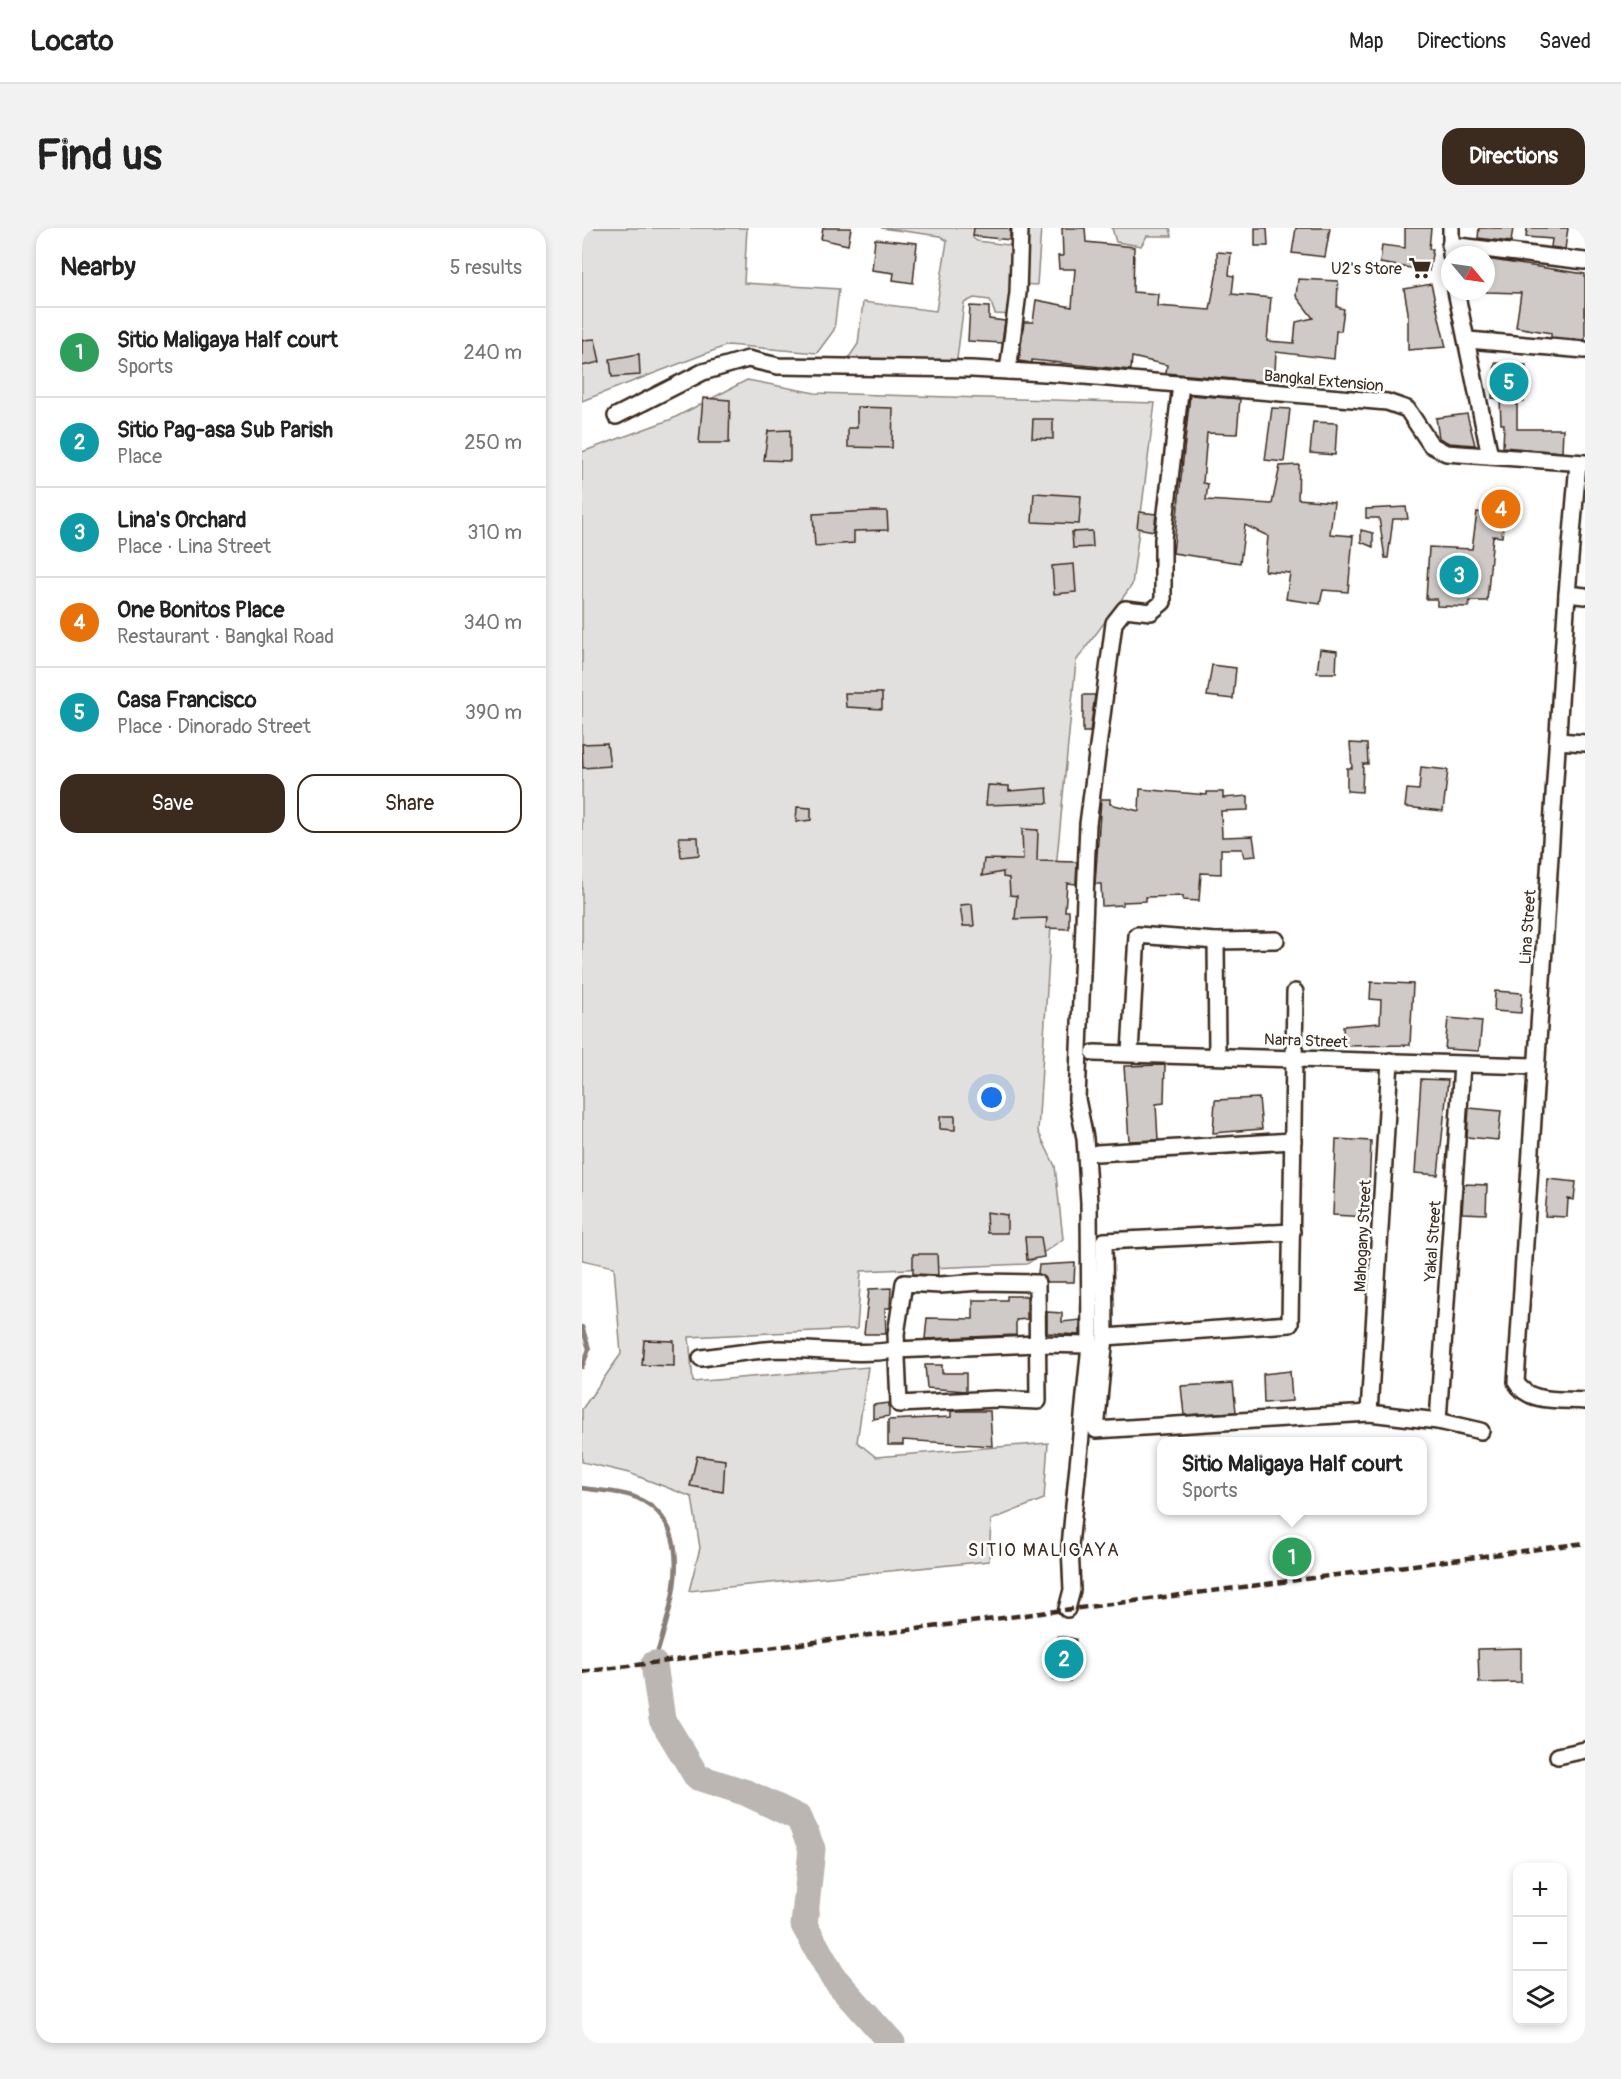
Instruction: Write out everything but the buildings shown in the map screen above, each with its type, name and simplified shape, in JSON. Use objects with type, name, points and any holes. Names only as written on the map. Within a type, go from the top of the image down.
[{"type":"street","points":[[1008,372],[1018,293],[1020,228]]},
{"type":"street","points":[[1451,228],[1451,246]]},
{"type":"street","points":[[1495,254],[1585,261]]},
{"type":"street","points":[[1458,300],[1490,456]]},
{"type":"street","points":[[1468,340],[1585,350]]},
{"type":"street","name":"Bangkal Extension","points":[[616,416],[703,372],[748,359],[778,366],[1008,372],[1134,380],[1387,402],[1407,410],[1431,445],[1446,453],[1582,463]]},
{"type":"street","points":[[1067,1610],[1072,1590],[1070,1546],[1090,1345],[1088,1191],[1085,1138],[1077,1099],[1088,824],[1114,622],[1125,609],[1151,612],[1163,602],[1163,539],[1181,384]]},
{"type":"street","name":"Lina Street","points":[[1582,463],[1567,594],[1516,1382],[1522,1392],[1530,1397],[1585,1401]]},
{"type":"street","points":[[1567,594],[1585,596]]},
{"type":"street","points":[[1558,741],[1585,742]]},
{"type":"street","points":[[1130,1052],[1137,935],[1216,941],[1276,940]]},
{"type":"street","points":[[1216,941],[1217,1054]]},
{"type":"street","points":[[1105,1337],[1290,1324],[1295,992]]},
{"type":"street","name":"Narra Street","points":[[1094,1053],[1217,1054],[1294,1059],[1536,1066]]},
{"type":"street","name":"Mahogany Street","points":[[1369,1413],[1390,1061]]},
{"type":"street","name":"Yakal Street","points":[[1438,1421],[1462,1065]]},
{"type":"street","points":[[1097,1154],[1293,1140]]},
{"type":"street","points":[[1292,1232],[1104,1241],[1105,1337],[1096,1430],[1369,1413],[1438,1421],[1481,1431]]},
{"type":"street","points":[[980,1282],[1036,1283],[1036,1344],[1038,1401],[996,1399],[899,1404],[895,1350],[904,1283],[940,1286],[980,1282]]},
{"type":"street","points":[[701,1358],[778,1349],[846,1350],[874,1354],[895,1350],[1036,1344],[1090,1345]]},
{"type":"street","points":[[1558,1756],[1585,1750]]},
{"type":"shaded area","points":[[582,228],[747,228],[744,283],[839,289],[834,330],[817,353],[728,345],[582,401]]},
{"type":"shaded area","points":[[881,228],[975,228],[973,238],[977,241],[1016,246],[1020,228],[1041,228],[1037,285],[1018,284],[1014,315],[995,314],[990,300],[974,298],[964,303],[956,367],[845,363],[858,344],[863,302],[936,311],[947,241],[940,236]]},
{"type":"shaded area","points":[[1112,228],[1170,228],[1172,236],[1147,236],[1141,246],[1116,242]]},
{"type":"shaded area","points":[[747,380],[815,393],[1155,403],[1132,585],[1076,661],[1052,910],[1038,1131],[1055,1166],[1063,1239],[1027,1264],[861,1271],[857,1329],[689,1337],[693,1382],[868,1367],[857,1442],[876,1457],[1048,1443],[1044,1499],[991,1520],[989,1561],[689,1591],[700,1548],[692,1497],[629,1473],[582,1462],[582,1409],[621,1354],[614,1267],[582,1260],[582,452],[672,419]]},
{"type":"shaded area","points":[[1308,1546],[1309,1565],[1276,1567],[1274,1549]]},
{"type":"waterway","points":[[582,1327],[589,1349],[582,1367]]},
{"type":"waterway","points":[[582,1488],[637,1498],[657,1511],[669,1529],[675,1550],[676,1573],[667,1621],[654,1664]]},
{"type":"waterway","points":[[654,1664],[662,1719],[697,1777],[747,1793],[799,1818],[812,1849],[804,1925],[833,1977],[892,2043]]},
{"type":"railway","points":[[582,1672],[1585,1543]]},
{"type":"place","name":"U2's Store","points":[[1420,268]]},
{"type":"place","name":"Casa Francisco","points":[[1509,382]]},
{"type":"place","name":"One Bonitos Place","points":[[1501,509]]},
{"type":"place","name":"Lina's Orchard","points":[[1459,575]]},
{"type":"place","name":"Sitio Maligaya Half court","points":[[1292,1557]]},
{"type":"place","name":"Sitio Pag-asa Sub Parish","points":[[1064,1659]]},
{"type":"district","name":"SITIO MALIGAYA","points":[[1044,1550]]}]
